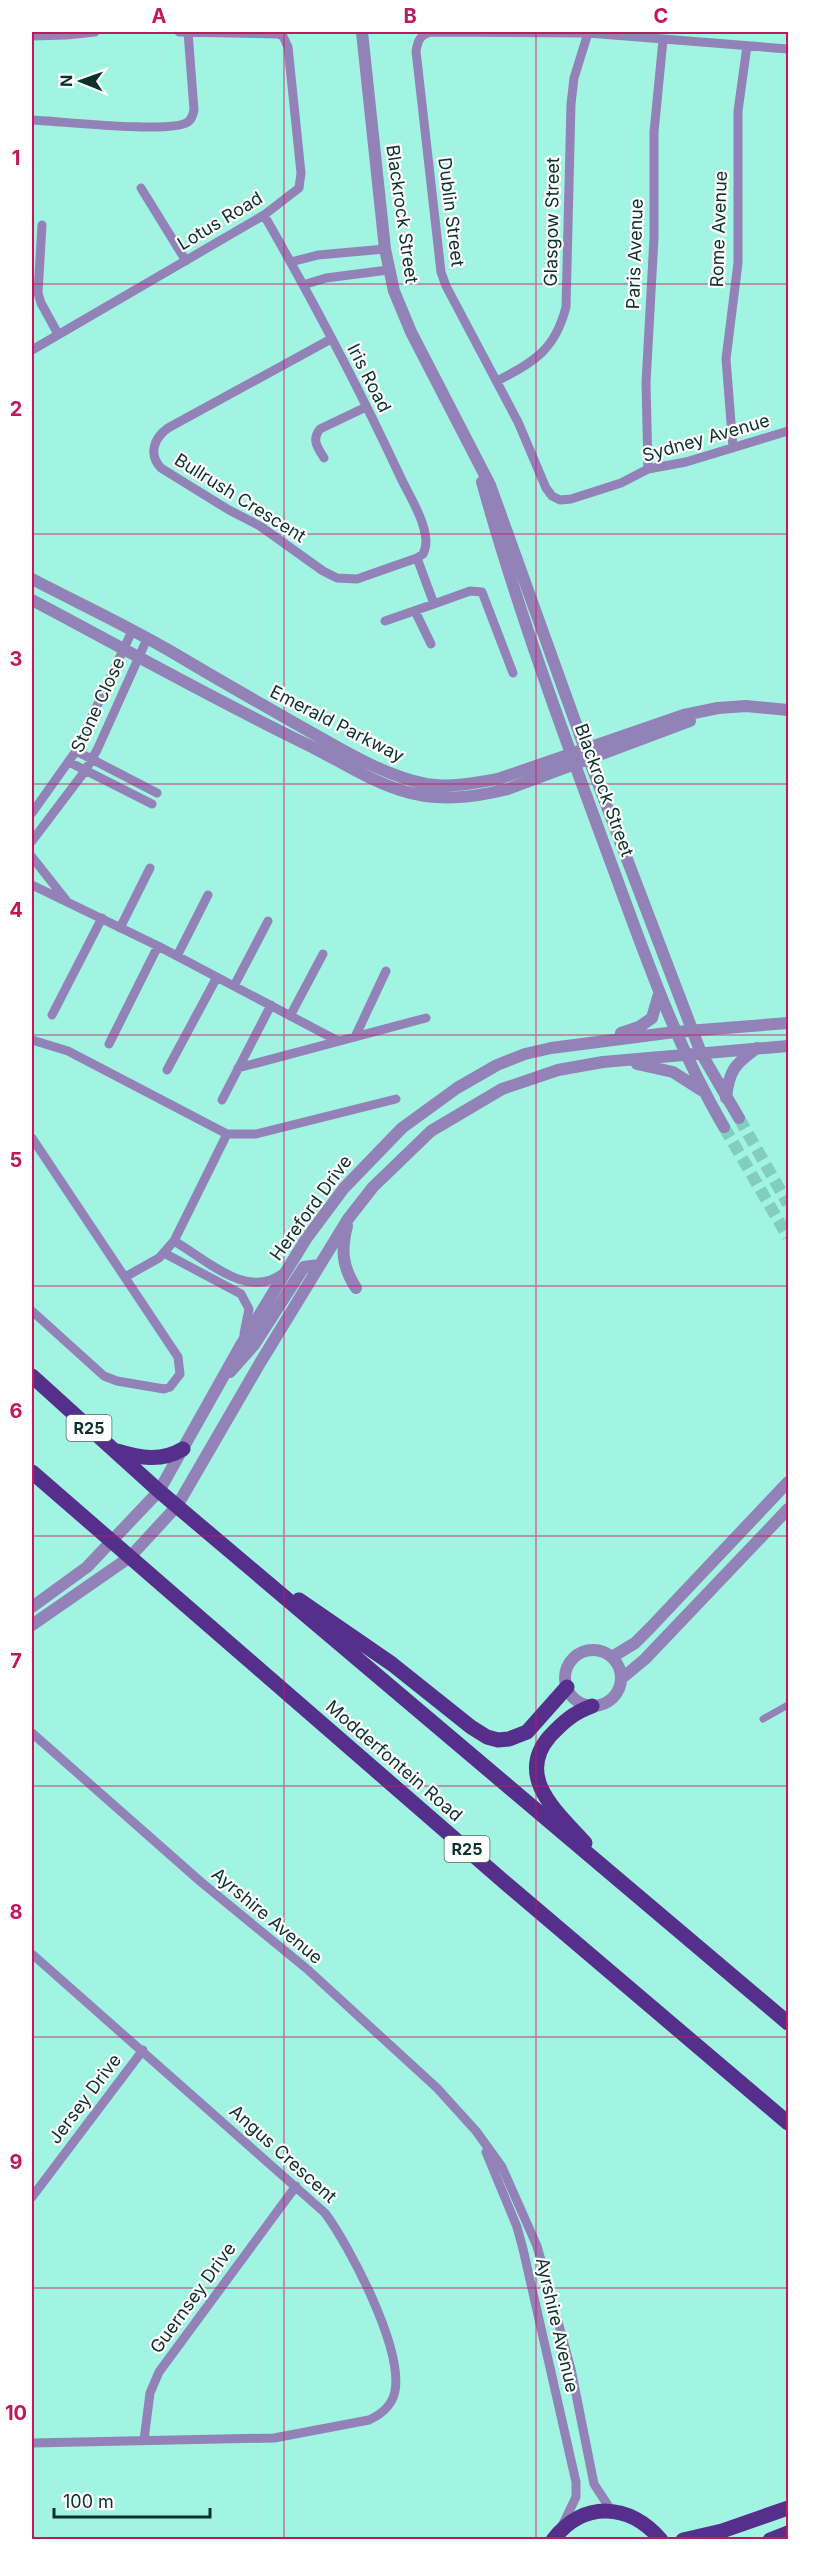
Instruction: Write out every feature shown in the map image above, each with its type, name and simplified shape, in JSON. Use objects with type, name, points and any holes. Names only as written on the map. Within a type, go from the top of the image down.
[{"type":"main road","name":"R25","points":[[32,1376],[159,1491],[789,2023]]},
{"type":"main road","points":[[114,1450],[154,1458],[166,1457],[183,1449]]},
{"type":"main road","name":"Modderfontein Road","points":[[32,1472],[509,1886],[789,2123]]},
{"type":"main road","points":[[267,1583],[317,1611],[487,1737],[498,1740],[509,1739],[527,1732],[567,1687]]},
{"type":"main road","points":[[592,1706],[566,1719],[542,1745],[536,1767],[538,1783],[558,1813],[622,1884]]},
{"type":"main road","points":[[683,2540],[722,2531],[789,2508]]},
{"type":"main road","points":[[556,2535],[573,2520],[588,2513],[611,2510],[638,2518],[661,2540]]},
{"type":"main road","points":[[770,2540],[789,2533]]},
{"type":"street","points":[[32,36],[95,32]]},
{"type":"street","points":[[32,120],[87,125],[174,126],[188,122],[193,118],[194,110],[188,32],[178,32]]},
{"type":"street","name":"Lotus Road","points":[[32,350],[264,215],[294,194],[301,181],[288,46],[284,36],[188,32]]},
{"type":"street","name":"Blackrock Street","points":[[362,32],[385,249],[394,291],[411,332],[481,464],[504,519],[587,754],[701,1053],[739,1118]]},
{"type":"street","name":"Dublin Street","points":[[541,476],[528,442],[446,286],[441,272],[416,51],[420,38],[431,32],[588,33]]},
{"type":"street","points":[[588,33],[630,34],[663,40],[789,50]]},
{"type":"street","name":"Glasgow Street","points":[[497,381],[541,356],[561,328],[564,318],[568,284],[571,104],[574,78],[588,33]]},
{"type":"street","name":"Paris Avenue","points":[[648,470],[646,373],[654,238],[654,132],[663,40]]},
{"type":"street","name":"Rome Avenue","points":[[733,448],[726,359],[738,263],[738,111],[747,46]]},
{"type":"street","points":[[141,188],[186,261]]},
{"type":"street","name":"Iris Road","points":[[264,215],[366,407],[420,519],[426,548],[417,558]]},
{"type":"street","points":[[42,225],[38,293],[40,303],[58,334]]},
{"type":"street","points":[[291,262],[318,255],[385,249]]},
{"type":"street","points":[[303,285],[332,277],[388,270]]},
{"type":"street","name":"Bullrush Crescent","points":[[331,339],[168,428],[155,442],[155,461],[161,468],[229,510],[260,526],[337,578],[357,579],[417,558]]},
{"type":"street","points":[[324,458],[316,446],[315,439],[320,429],[366,407]]},
{"type":"street","name":"Sydney Avenue","points":[[541,476],[552,496],[561,500],[571,499],[621,483],[648,470],[686,462],[789,430]]},
{"type":"street","name":"Blackrock Street","points":[[475,455],[523,619],[659,992],[685,1054],[724,1127]]},
{"type":"street","points":[[417,558],[434,604]]},
{"type":"street","name":"Emerald Parkway","points":[[32,579],[147,639],[334,745],[400,777],[437,786],[498,779],[573,759],[709,715],[752,712],[789,718]]},
{"type":"street","points":[[385,621],[470,591],[482,592],[513,673]]},
{"type":"street","name":"Emerald Parkway","points":[[32,600],[260,722],[400,790],[456,798],[483,795],[508,789],[573,759]]},
{"type":"street","points":[[416,611],[431,644]]},
{"type":"street","name":"Stone Close","points":[[32,813],[76,751],[132,631]]},
{"type":"street","name":"Stone Close","points":[[32,841],[92,760],[147,639]]},
{"type":"street","name":"Emerald Parkway","points":[[587,754],[684,715],[706,710],[746,706],[789,710]]},
{"type":"street","points":[[76,751],[157,794]]},
{"type":"street","points":[[69,762],[152,804]]},
{"type":"street","points":[[32,858],[66,900]]},
{"type":"street","points":[[120,928],[150,868]]},
{"type":"street","points":[[32,885],[158,946],[338,1041]]},
{"type":"street","points":[[177,956],[208,895]]},
{"type":"street","points":[[52,1015],[102,918]]},
{"type":"street","points":[[234,986],[268,921]]},
{"type":"street","points":[[109,1044],[158,946]]},
{"type":"street","points":[[291,1016],[323,954]]},
{"type":"street","points":[[355,1037],[386,971]]},
{"type":"street","points":[[167,1070],[217,977]]},
{"type":"street","points":[[576,1044],[630,1031],[646,1023],[655,1012],[659,992]]},
{"type":"street","points":[[222,1100],[271,1005]]},
{"type":"street","points":[[238,1068],[426,1018]]},
{"type":"street","name":"Hereford Drive","points":[[32,1608],[87,1567],[159,1491],[241,1345],[287,1269],[344,1188],[402,1128],[457,1088],[497,1065],[525,1054],[576,1044],[692,1030],[789,1023]]},
{"type":"street","points":[[32,1040],[68,1051],[227,1134],[256,1134],[396,1099]]},
{"type":"street","name":"Hereford Drive","points":[[32,1625],[129,1557],[177,1506],[348,1219],[373,1187],[431,1131],[502,1089],[532,1077],[603,1062],[789,1046]]},
{"type":"street","points":[[726,1098],[734,1067],[758,1047]]},
{"type":"street","points":[[603,1062],[665,1069],[681,1076],[704,1092]]},
{"type":"street","points":[[124,1277],[154,1262],[174,1241],[227,1134]]},
{"type":"street","points":[[32,1138],[178,1357],[180,1374],[170,1388],[164,1389],[104,1377],[32,1311]]},
{"type":"street","points":[[348,1219],[343,1257],[356,1287]]},
{"type":"street","points":[[174,1241],[250,1284],[274,1280],[287,1269]]},
{"type":"street","points":[[164,1253],[241,1294],[249,1309],[241,1345]]},
{"type":"street","points":[[222,1379],[242,1361],[254,1345],[304,1267],[319,1265]]},
{"type":"street","points":[[612,1657],[635,1642],[651,1627],[789,1482]]},
{"type":"street","points":[[621,1679],[645,1659],[789,1509]]},
{"type":"street","points":[[599,1651],[612,1657],[619,1666],[621,1679],[616,1694],[610,1701],[592,1706],[574,1699],[567,1687],[566,1673],[569,1665],[581,1653],[599,1651]]},
{"type":"street","points":[[763,1719],[789,1706]]},
{"type":"street","name":"Ayrshire Avenue","points":[[32,1733],[201,1882],[307,1969],[437,2088],[476,2131],[502,2167],[537,2246],[571,2369],[594,2484],[601,2498],[611,2510]]},
{"type":"street","name":"Angus Crescent","points":[[32,1954],[325,2213],[335,2226],[372,2299],[387,2339],[394,2367],[396,2389],[387,2409],[369,2420],[290,2436],[251,2439],[32,2443]]},
{"type":"street","name":"Jersey Drive","points":[[32,2197],[143,2050]]},
{"type":"street","name":"Ayrshire Avenue","points":[[476,2131],[496,2172],[517,2227],[576,2482],[576,2497],[572,2510],[556,2535]]},
{"type":"street","name":"Guernsey Drive","points":[[144,2440],[150,2393],[159,2372],[296,2186]]},
{"type":"tunnel","points":[[739,1118],[788,1204]]},
{"type":"tunnel","points":[[724,1127],[788,1237]]}]
